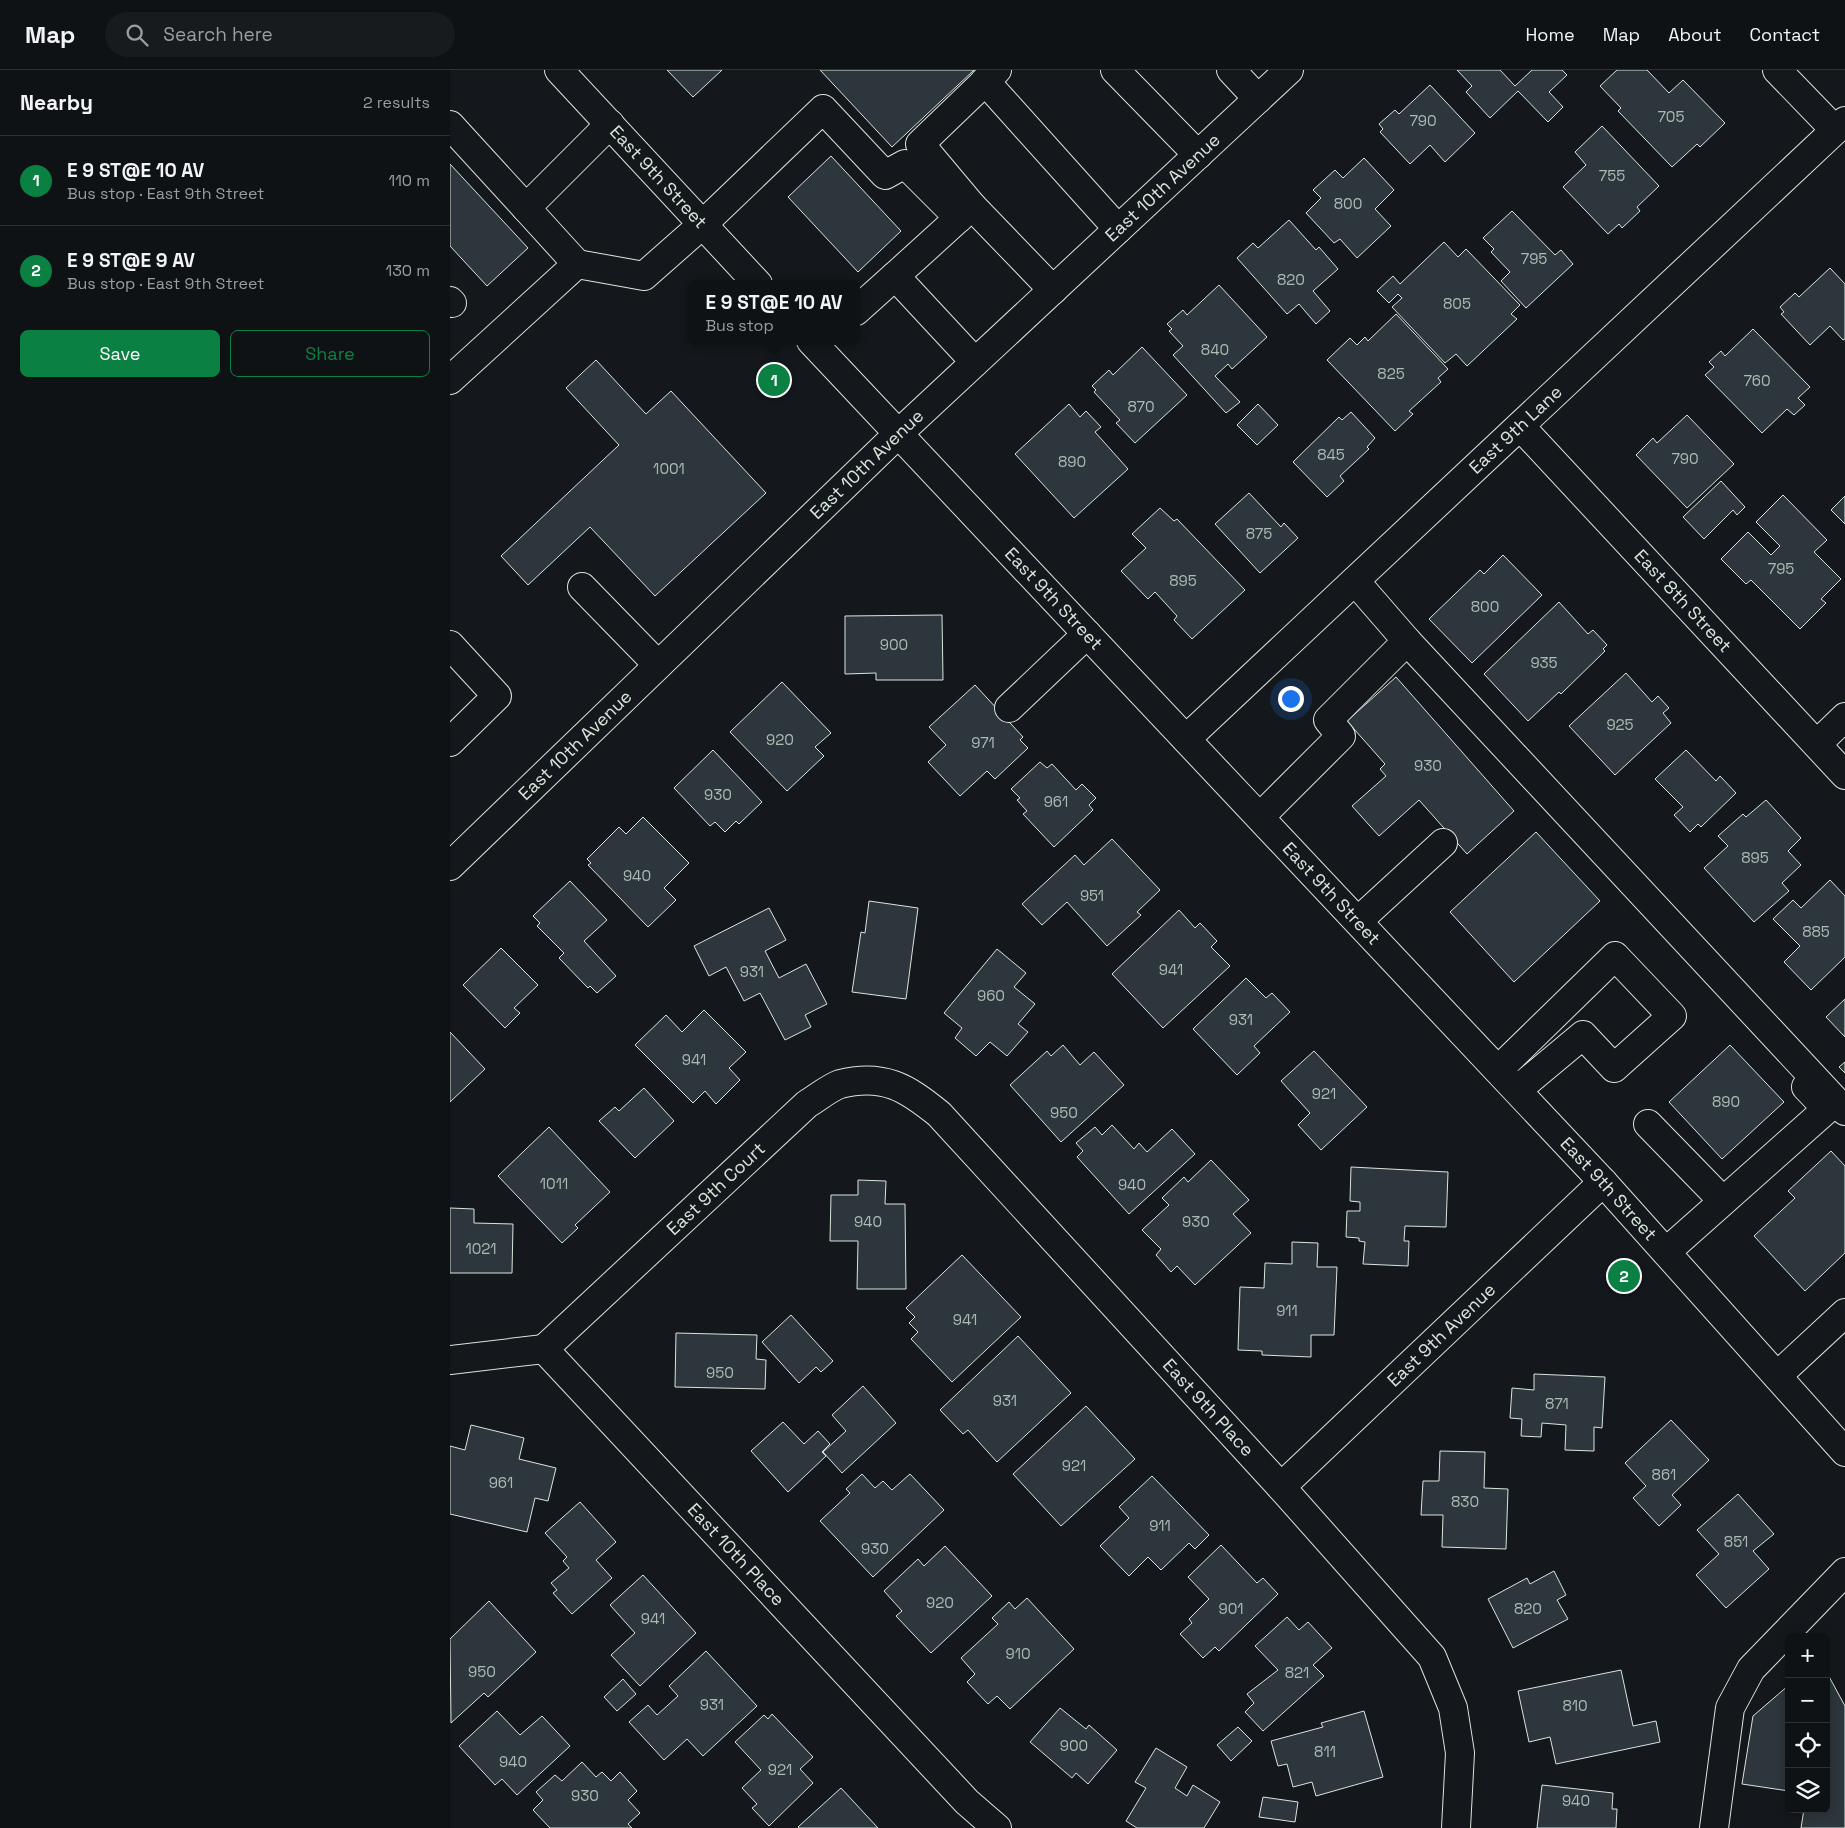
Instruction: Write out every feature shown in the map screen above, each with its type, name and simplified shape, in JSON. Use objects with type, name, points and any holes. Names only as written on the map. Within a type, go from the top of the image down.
[{"type":"street","name":"East 9th Street","points":[[559,70],[754,280]]},
{"type":"street","points":[[1116,70],[1198,155]]},
{"type":"street","points":[[1231,70],[1258,99]]},
{"type":"street","name":"East 10th Avenue","points":[[450,866],[898,434],[1289,70]]},
{"type":"street","points":[[1777,70],[1840,126]]},
{"type":"street","points":[[966,212],[920,144],[991,76],[1118,229]]},
{"type":"street","points":[[450,125],[577,264],[644,276],[703,224],[823,109],[885,175],[905,164],[966,212],[1053,290]]},
{"type":"street","points":[[526,208],[610,124]]},
{"type":"street","name":"East 9th Lane","points":[[1186,738],[1840,126]]},
{"type":"street","points":[[860,307],[966,212]]},
{"type":"street","points":[[450,380],[577,264]]},
{"type":"street","points":[[895,276],[975,362]]},
{"type":"street","name":"East 9th Street","points":[[819,345],[898,434],[1603,1182],[1845,1452]]},
{"type":"street","name":"East 8th Street","points":[[1520,426],[1845,775]]},
{"type":"street","points":[[1355,581],[1407,641],[1845,1111]]},
{"type":"street","points":[[582,587],[658,666]]},
{"type":"street","points":[[1009,708],[1087,634]]},
{"type":"street","points":[[1260,817],[1341,736],[1328,720],[1407,641]]},
{"type":"street","points":[[450,645],[497,696],[450,742]]},
{"type":"street","points":[[1817,744],[1845,717]]},
{"type":"street","points":[[1358,921],[1443,844]]},
{"type":"street","points":[[1498,1070],[1615,956],[1672,1016],[1614,1068],[1584,1034],[1517,1090]]},
{"type":"street","points":[[1666,1252],[1827,1109],[1764,1042]]},
{"type":"street","name":"East 9th Court","points":[[544,1349],[807,1104],[839,1084],[880,1080],[910,1091]]},
{"type":"street","name":"East 9th Place","points":[[910,1091],[939,1114],[1280,1487],[1432,1657],[1453,1708],[1460,1752],[1456,1828]]},
{"type":"street","points":[[1648,1124],[1723,1201]]},
{"type":"street","name":"East 9th Avenue","points":[[1280,1487],[1603,1182]]},
{"type":"street","points":[[1777,1376],[1845,1313]]},
{"type":"street","points":[[450,1360],[544,1349]]},
{"type":"street","name":"East 10th Place","points":[[544,1349],[967,1802],[997,1828]]},
{"type":"street","points":[[1714,1828],[1730,1708],[1751,1669],[1841,1587]]},
{"type":"building","points":[[667,70],[722,70],[693,97]]},
{"type":"building","points":[[820,70],[974,70],[892,147]]},
{"type":"building","points":[[1457,70],[1500,70],[1515,86],[1532,70],[1562,70],[1567,75],[1549,92],[1563,107],[1548,122],[1518,91],[1490,118],[1466,92],[1472,86]]},
{"type":"building","points":[[1617,70],[1647,70],[1669,93],[1683,80],[1725,123],[1700,147],[1697,144],[1672,167],[1618,111],[1621,108],[1600,86]]},
{"type":"building","points":[[1430,85],[1475,133],[1445,162],[1430,145],[1410,164],[1380,132],[1383,129],[1379,124],[1395,110],[1399,114]]},
{"type":"building","points":[[1602,126],[1659,186],[1637,207],[1640,211],[1622,228],[1619,224],[1608,234],[1563,187],[1586,165],[1575,152]]},
{"type":"building","points":[[831,156],[901,231],[858,272],[788,197]]},
{"type":"building","points":[[1364,158],[1394,190],[1375,209],[1391,226],[1357,258],[1340,239],[1334,243],[1306,213],[1321,198],[1313,190],[1335,170],[1343,178]]},
{"type":"building","points":[[450,164],[528,248],[487,286],[450,246]]},
{"type":"building","points":[[1512,211],[1555,255],[1561,250],[1573,264],[1526,308],[1501,281],[1510,272],[1491,252],[1494,249],[1483,238]]},
{"type":"building","points":[[1289,220],[1316,250],[1319,247],[1338,269],[1313,291],[1330,311],[1316,324],[1299,304],[1287,314],[1237,258],[1253,243],[1258,248]]},
{"type":"building","points":[[1444,242],[1458,257],[1466,249],[1520,305],[1511,314],[1517,319],[1467,366],[1456,354],[1445,363],[1392,307],[1402,298],[1398,294],[1389,303],[1377,291],[1393,276],[1400,284]]},
{"type":"building","points":[[1830,268],[1845,284],[1845,339],[1843,340],[1830,326],[1810,345],[1781,314],[1784,312],[1780,307],[1795,293],[1799,297]]},
{"type":"building","points":[[1219,285],[1267,337],[1232,369],[1228,364],[1215,376],[1240,402],[1226,413],[1173,355],[1183,346],[1169,331],[1172,329],[1167,324],[1183,310],[1187,315]]},
{"type":"building","points":[[1396,314],[1448,369],[1438,378],[1441,382],[1409,411],[1413,414],[1395,431],[1327,360],[1350,338],[1357,345],[1365,337],[1368,341]]},
{"type":"building","points":[[1753,329],[1810,387],[1798,398],[1805,405],[1794,415],[1787,409],[1762,433],[1705,375],[1714,367],[1709,362],[1721,351],[1725,356]]},
{"type":"building","points":[[1142,347],[1187,395],[1135,443],[1116,423],[1120,420],[1094,392],[1096,390],[1092,386],[1109,370],[1113,375]]},
{"type":"building","points":[[596,360],[646,414],[671,391],[766,493],[655,596],[590,527],[528,585],[501,556],[619,445],[566,388]]},
{"type":"building","points":[[1069,404],[1080,417],[1086,411],[1101,427],[1095,432],[1128,469],[1074,518],[1015,454]]},
{"type":"building","points":[[1258,404],[1278,425],[1257,445],[1237,425]]},
{"type":"building","points":[[1351,412],[1375,438],[1367,447],[1369,449],[1340,476],[1344,481],[1327,497],[1293,462],[1339,417],[1342,420]]},
{"type":"building","points":[[1687,415],[1734,464],[1687,508],[1636,455],[1653,438],[1657,443]]},
{"type":"building","points":[[1721,481],[1745,507],[1737,515],[1733,510],[1704,539],[1683,517]]},
{"type":"building","points":[[1249,493],[1281,527],[1284,523],[1298,538],[1260,573],[1215,524]]},
{"type":"building","points":[[1783,495],[1827,540],[1814,552],[1841,579],[1821,599],[1826,603],[1800,629],[1751,580],[1746,584],[1721,559],[1748,532],[1771,555],[1780,546],[1756,522]]},
{"type":"building","points":[[1845,496],[1845,524],[1831,510]]},
{"type":"building","points":[[1160,508],[1174,521],[1177,519],[1245,590],[1192,639],[1174,620],[1177,616],[1155,592],[1148,599],[1121,571],[1146,548],[1132,534]]},
{"type":"building","points":[[1503,555],[1542,595],[1472,663],[1429,619],[1480,570],[1484,574]]},
{"type":"building","points":[[1559,602],[1588,634],[1593,630],[1607,645],[1603,649],[1605,651],[1561,694],[1559,692],[1528,721],[1484,674]]},
{"type":"building","points":[[942,615],[943,680],[876,680],[876,673],[845,674],[845,616]]},
{"type":"building","points":[[1626,673],[1652,702],[1658,696],[1669,708],[1663,713],[1671,723],[1615,775],[1569,726]]},
{"type":"building","points":[[1396,677],[1514,811],[1467,854],[1419,800],[1379,836],[1352,806],[1386,776],[1380,769],[1385,764],[1347,721]]},
{"type":"building","points":[[782,682],[831,733],[815,747],[824,756],[787,791],[730,732]]},
{"type":"building","points":[[975,685],[1023,737],[1020,740],[1028,748],[995,779],[987,771],[960,796],[928,762],[946,745],[929,727]]},
{"type":"building","points":[[713,750],[762,802],[739,824],[736,821],[725,832],[715,822],[710,826],[674,788]]},
{"type":"building","points":[[1686,750],[1716,781],[1720,776],[1736,793],[1701,827],[1698,824],[1690,832],[1674,815],[1683,807],[1655,779]]},
{"type":"building","points":[[1040,762],[1047,768],[1052,764],[1076,790],[1082,784],[1096,798],[1089,805],[1093,810],[1054,847],[1023,814],[1027,811],[1017,800],[1020,798],[1011,789]]},
{"type":"building","points":[[1766,800],[1801,838],[1788,851],[1801,865],[1782,883],[1789,891],[1754,922],[1704,868],[1728,846],[1718,836],[1743,814],[1746,817]]},
{"type":"building","points":[[643,817],[689,863],[664,888],[676,900],[648,927],[588,865],[591,863],[587,859],[619,827],[626,834]]},
{"type":"building","points":[[1536,832],[1600,901],[1514,982],[1450,912]]},
{"type":"building","points":[[1112,839],[1160,890],[1137,912],[1141,915],[1107,946],[1067,902],[1042,925],[1022,904],[1075,855],[1084,865]]},
{"type":"building","points":[[1830,880],[1845,896],[1845,957],[1811,990],[1784,962],[1800,946],[1773,919],[1793,900],[1801,908]]},
{"type":"building","points":[[570,881],[607,920],[584,941],[616,976],[597,993],[590,986],[588,988],[559,958],[564,953],[537,926],[540,923],[533,916]]},
{"type":"building","points":[[869,901],[918,908],[906,999],[852,992],[861,932],[865,933]]},
{"type":"building","points":[[769,908],[786,940],[765,951],[779,978],[806,964],[827,1004],[805,1015],[811,1027],[785,1040],[760,993],[744,1001],[726,967],[709,976],[694,946]]},
{"type":"building","points":[[1179,910],[1195,928],[1200,923],[1217,941],[1211,947],[1230,966],[1163,1028],[1112,974]]},
{"type":"building","points":[[501,948],[538,985],[514,1008],[520,1013],[505,1028],[463,985]]},
{"type":"building","points":[[997,949],[1026,973],[1014,987],[1035,1004],[1018,1024],[1028,1032],[1007,1056],[990,1042],[976,1056],[955,1038],[962,1028],[944,1013]]},
{"type":"building","points":[[1246,978],[1266,998],[1272,993],[1290,1012],[1254,1046],[1260,1053],[1237,1075],[1193,1029]]},
{"type":"building","points":[[1845,999],[1845,1037],[1826,1017]]},
{"type":"building","points":[[704,1010],[746,1052],[729,1068],[740,1080],[716,1104],[705,1091],[693,1103],[635,1045],[666,1015],[682,1032]]},
{"type":"building","points":[[450,1032],[485,1069],[450,1102]]},
{"type":"building","points":[[1063,1045],[1080,1065],[1094,1052],[1124,1085],[1061,1142],[1010,1085],[1047,1051],[1051,1056]]},
{"type":"building","points":[[1730,1045],[1784,1102],[1722,1159],[1669,1102]]},
{"type":"building","points":[[1314,1051],[1367,1107],[1321,1150],[1298,1125],[1310,1113],[1281,1081]]},
{"type":"building","points":[[1845,1062],[1845,1073],[1839,1067]]},
{"type":"building","points":[[644,1088],[674,1121],[635,1158],[599,1121],[615,1107],[619,1111]]},
{"type":"building","points":[[1112,1125],[1134,1149],[1139,1143],[1147,1152],[1172,1129],[1195,1154],[1129,1214],[1077,1157],[1083,1151],[1076,1143],[1095,1127],[1102,1135]]},
{"type":"building","points":[[549,1127],[610,1192],[575,1225],[578,1228],[562,1243],[498,1176]]},
{"type":"building","points":[[1831,1151],[1845,1166],[1845,1253],[1805,1291],[1754,1236],[1795,1198],[1788,1191]]},
{"type":"building","points":[[1211,1160],[1249,1200],[1233,1214],[1251,1233],[1195,1285],[1177,1266],[1171,1272],[1156,1255],[1161,1249],[1142,1230],[1169,1205],[1162,1198],[1184,1177],[1188,1182]]},
{"type":"building","points":[[1351,1167],[1448,1172],[1446,1227],[1405,1226],[1404,1241],[1409,1241],[1408,1266],[1363,1264],[1365,1242],[1359,1241],[1359,1238],[1346,1237],[1347,1211],[1360,1211],[1360,1202],[1350,1201]]},
{"type":"building","points":[[858,1180],[886,1181],[885,1204],[905,1204],[906,1289],[857,1289],[858,1241],[830,1241],[831,1195],[858,1195]]},
{"type":"building","points":[[450,1208],[474,1209],[474,1223],[513,1224],[512,1273],[450,1273]]},
{"type":"building","points":[[1292,1242],[1318,1243],[1317,1267],[1337,1267],[1334,1335],[1311,1335],[1311,1357],[1262,1355],[1262,1351],[1238,1350],[1240,1287],[1264,1288],[1265,1263],[1292,1264]]},
{"type":"building","points":[[962,1255],[1021,1317],[952,1382],[911,1339],[918,1332],[909,1323],[915,1317],[906,1308]]},
{"type":"building","points":[[791,1315],[833,1361],[821,1372],[816,1367],[799,1383],[762,1342]]},
{"type":"building","points":[[676,1333],[757,1335],[756,1359],[766,1360],[765,1389],[675,1387]]},
{"type":"building","points":[[1018,1336],[1071,1393],[997,1462],[968,1430],[963,1434],[940,1410]]},
{"type":"building","points":[[1534,1374],[1605,1377],[1602,1428],[1594,1427],[1594,1451],[1565,1450],[1566,1425],[1542,1423],[1541,1437],[1521,1436],[1522,1419],[1510,1418],[1512,1388],[1534,1390]]},
{"type":"building","points":[[863,1386],[896,1423],[842,1473],[823,1452],[846,1431],[832,1415]]},
{"type":"building","points":[[1086,1406],[1135,1459],[1061,1526],[1013,1474]]},
{"type":"building","points":[[1671,1420],[1709,1460],[1672,1495],[1681,1505],[1659,1526],[1633,1498],[1646,1486],[1625,1463]]},
{"type":"building","points":[[783,1422],[804,1444],[818,1431],[830,1444],[822,1452],[826,1456],[788,1492],[751,1451]]},
{"type":"building","points":[[471,1425],[524,1438],[519,1459],[556,1468],[548,1501],[535,1498],[527,1532],[450,1514],[450,1446],[465,1450]]},
{"type":"building","points":[[1440,1451],[1485,1452],[1484,1488],[1508,1489],[1506,1549],[1442,1547],[1443,1515],[1421,1515],[1423,1481],[1439,1481]]},
{"type":"building","points":[[862,1474],[875,1488],[883,1481],[892,1490],[910,1474],[944,1510],[873,1577],[820,1521],[850,1493],[846,1489]]},
{"type":"building","points":[[1152,1476],[1209,1535],[1195,1549],[1189,1543],[1161,1570],[1148,1557],[1129,1576],[1100,1546],[1129,1518],[1119,1507]]},
{"type":"building","points":[[1738,1494],[1774,1534],[1753,1551],[1769,1569],[1726,1608],[1696,1575],[1719,1554],[1697,1530]]},
{"type":"building","points":[[580,1502],[616,1542],[596,1560],[612,1578],[572,1614],[553,1593],[557,1590],[551,1583],[569,1568],[563,1561],[567,1557],[545,1533]]},
{"type":"building","points":[[1221,1545],[1257,1583],[1263,1578],[1278,1594],[1219,1651],[1215,1647],[1203,1658],[1180,1634],[1192,1623],[1189,1619],[1209,1599],[1188,1577]]},
{"type":"building","points":[[945,1546],[992,1596],[931,1653],[896,1616],[902,1611],[884,1591],[918,1559],[924,1566]]},
{"type":"building","points":[[1554,1571],[1566,1595],[1557,1600],[1568,1619],[1513,1648],[1488,1599],[1527,1578],[1530,1584]]},
{"type":"building","points":[[643,1575],[696,1633],[640,1686],[611,1655],[635,1633],[610,1605]]},
{"type":"building","points":[[1027,1598],[1074,1649],[1010,1709],[997,1696],[988,1704],[967,1682],[975,1674],[961,1658],[998,1624],[992,1618],[1009,1602],[1015,1609]]},
{"type":"building","points":[[489,1601],[536,1652],[488,1697],[484,1693],[451,1723],[450,1639]]},
{"type":"building","points":[[1287,1617],[1299,1630],[1308,1622],[1332,1648],[1313,1665],[1324,1676],[1263,1731],[1245,1712],[1254,1703],[1247,1694],[1278,1670],[1255,1646]]},
{"type":"building","points":[[706,1651],[757,1706],[703,1756],[687,1739],[664,1760],[629,1722],[648,1705],[657,1715],[678,1696],[669,1686]]},
{"type":"building","points":[[1621,1670],[1633,1726],[1656,1721],[1660,1742],[1556,1764],[1550,1737],[1529,1742],[1518,1691]]},
{"type":"building","points":[[1830,1678],[1845,1706],[1845,1828],[1801,1828],[1803,1813],[1830,1813]]},
{"type":"building","points":[[623,1679],[636,1694],[617,1711],[604,1697]]},
{"type":"building","points":[[1785,1688],[1785,1790],[1742,1784],[1753,1716]]},
{"type":"building","points":[[1060,1708],[1086,1729],[1089,1725],[1117,1750],[1088,1784],[1076,1773],[1072,1778],[1030,1742]]},
{"type":"building","points":[[497,1711],[520,1735],[542,1716],[570,1746],[517,1795],[502,1779],[495,1785],[459,1746]]},
{"type":"building","points":[[1364,1711],[1383,1777],[1316,1796],[1312,1782],[1293,1787],[1287,1764],[1278,1766],[1271,1741],[1323,1727],[1321,1723]]},
{"type":"building","points":[[772,1714],[813,1757],[800,1769],[813,1783],[769,1826],[752,1808],[757,1804],[742,1788],[761,1770],[735,1742],[764,1715],[768,1719]]},
{"type":"building","points":[[1238,1727],[1252,1741],[1231,1761],[1217,1745]]},
{"type":"building","points":[[1156,1748],[1187,1767],[1175,1788],[1187,1796],[1193,1785],[1220,1802],[1204,1828],[1137,1828],[1126,1821],[1146,1788],[1135,1782]]},
{"type":"building","points":[[582,1762],[596,1777],[602,1772],[611,1781],[620,1772],[637,1791],[628,1800],[640,1813],[628,1824],[632,1828],[550,1828],[533,1810],[543,1800],[536,1792],[555,1775],[562,1781]]},
{"type":"building","points":[[1542,1785],[1613,1793],[1612,1809],[1617,1809],[1616,1828],[1537,1828]]},
{"type":"building","points":[[841,1788],[878,1828],[798,1827]]},
{"type":"building","points":[[1263,1797],[1298,1802],[1295,1822],[1259,1817]]},
{"type":"place","name":"E 9 ST@E 10 AV","points":[[774,380]]},
{"type":"place","name":"E 9 ST@E 9 AV","points":[[1624,1276]]}]
